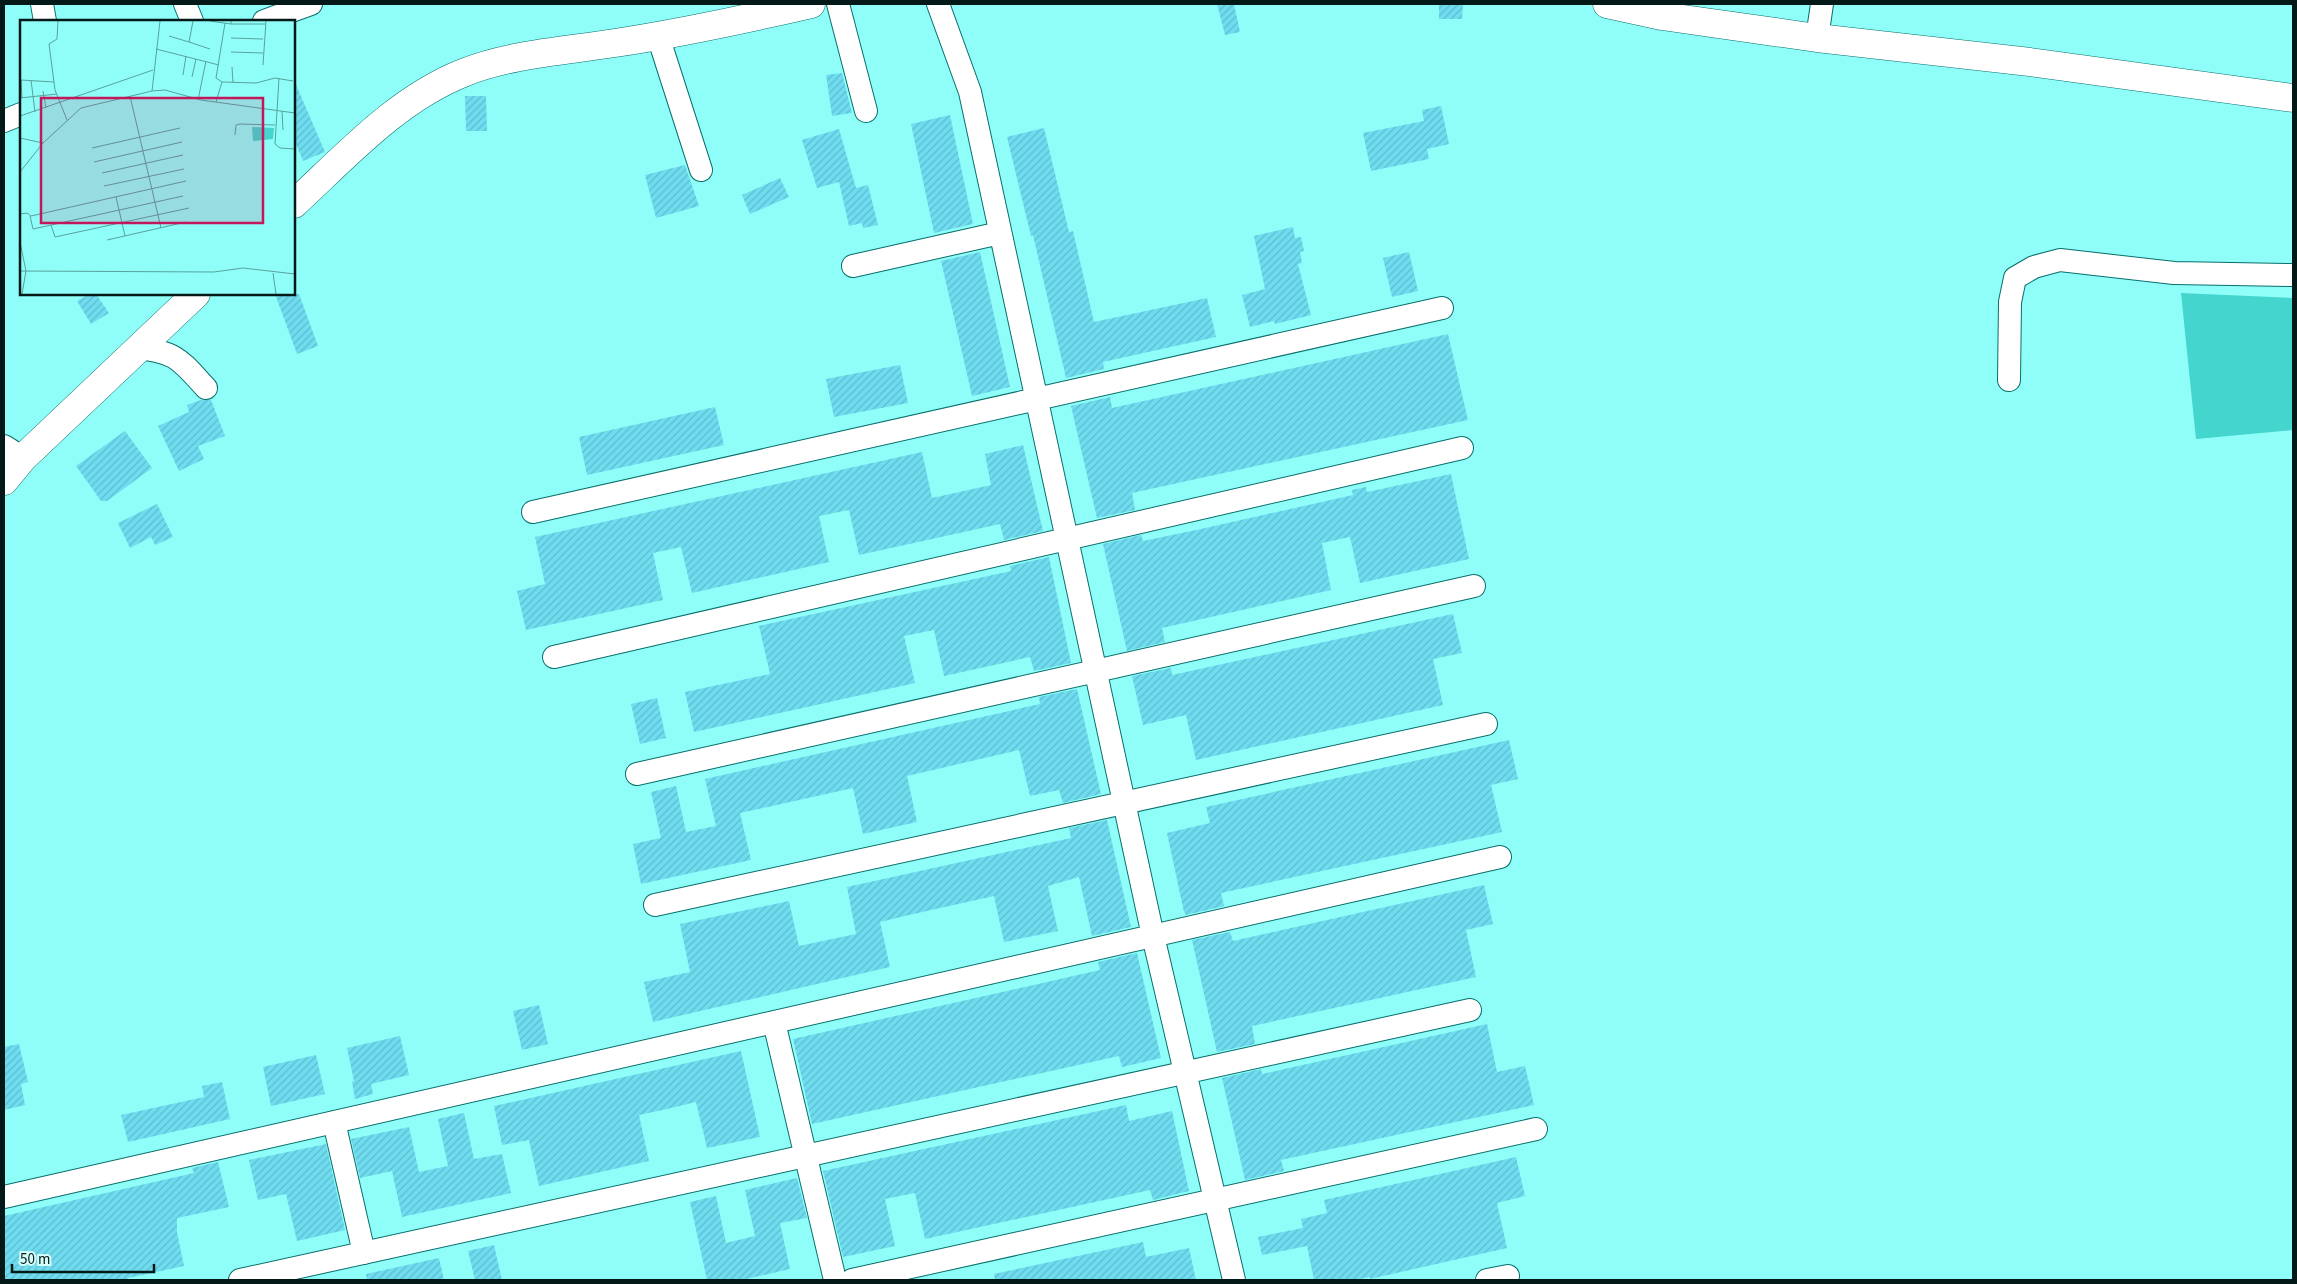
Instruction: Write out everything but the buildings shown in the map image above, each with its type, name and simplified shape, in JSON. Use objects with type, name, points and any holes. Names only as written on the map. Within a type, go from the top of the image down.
[{"type":"main road","points":[[295,203],[388,117],[422,94],[464,73],[513,59],[732,23],[811,4]]},
{"type":"main road","points":[[1623,6],[1817,38],[2030,62],[2293,98]]},
{"type":"main road","points":[[4,481],[13,452],[137,348],[195,295]]},
{"type":"street","points":[[42,4],[45,20]]},
{"type":"street","points":[[185,4],[192,20]]},
{"type":"street","points":[[267,20],[311,4]]},
{"type":"street","points":[[838,4],[866,111]]},
{"type":"street","points":[[938,4],[970,92],[1153,936],[1234,1280]]},
{"type":"street","points":[[1817,38],[1822,4]]},
{"type":"street","points":[[658,36],[701,170]]},
{"type":"street","points":[[4,120],[20,114]]},
{"type":"street","points":[[853,266],[1000,233]]},
{"type":"street","points":[[2009,380],[2010,302],[2016,278],[2034,267],[2060,260],[2174,273],[2293,275]]},
{"type":"street","points":[[533,512],[1442,308]]},
{"type":"street","points":[[137,348],[163,351],[179,360],[206,388]]},
{"type":"street","points":[[554,657],[1462,448]]},
{"type":"street","points":[[637,774],[1474,586]]},
{"type":"street","points":[[655,905],[1486,724]]},
{"type":"street","points":[[4,1197],[1500,858]]},
{"type":"street","points":[[240,1280],[1470,1010]]},
{"type":"street","points":[[774,1022],[835,1280]]},
{"type":"street","points":[[334,1122],[364,1253]]},
{"type":"street","points":[[852,1280],[1536,1129]]},
{"type":"water","points":[[2181,293],[2293,298],[2293,430],[2196,439]]}]
